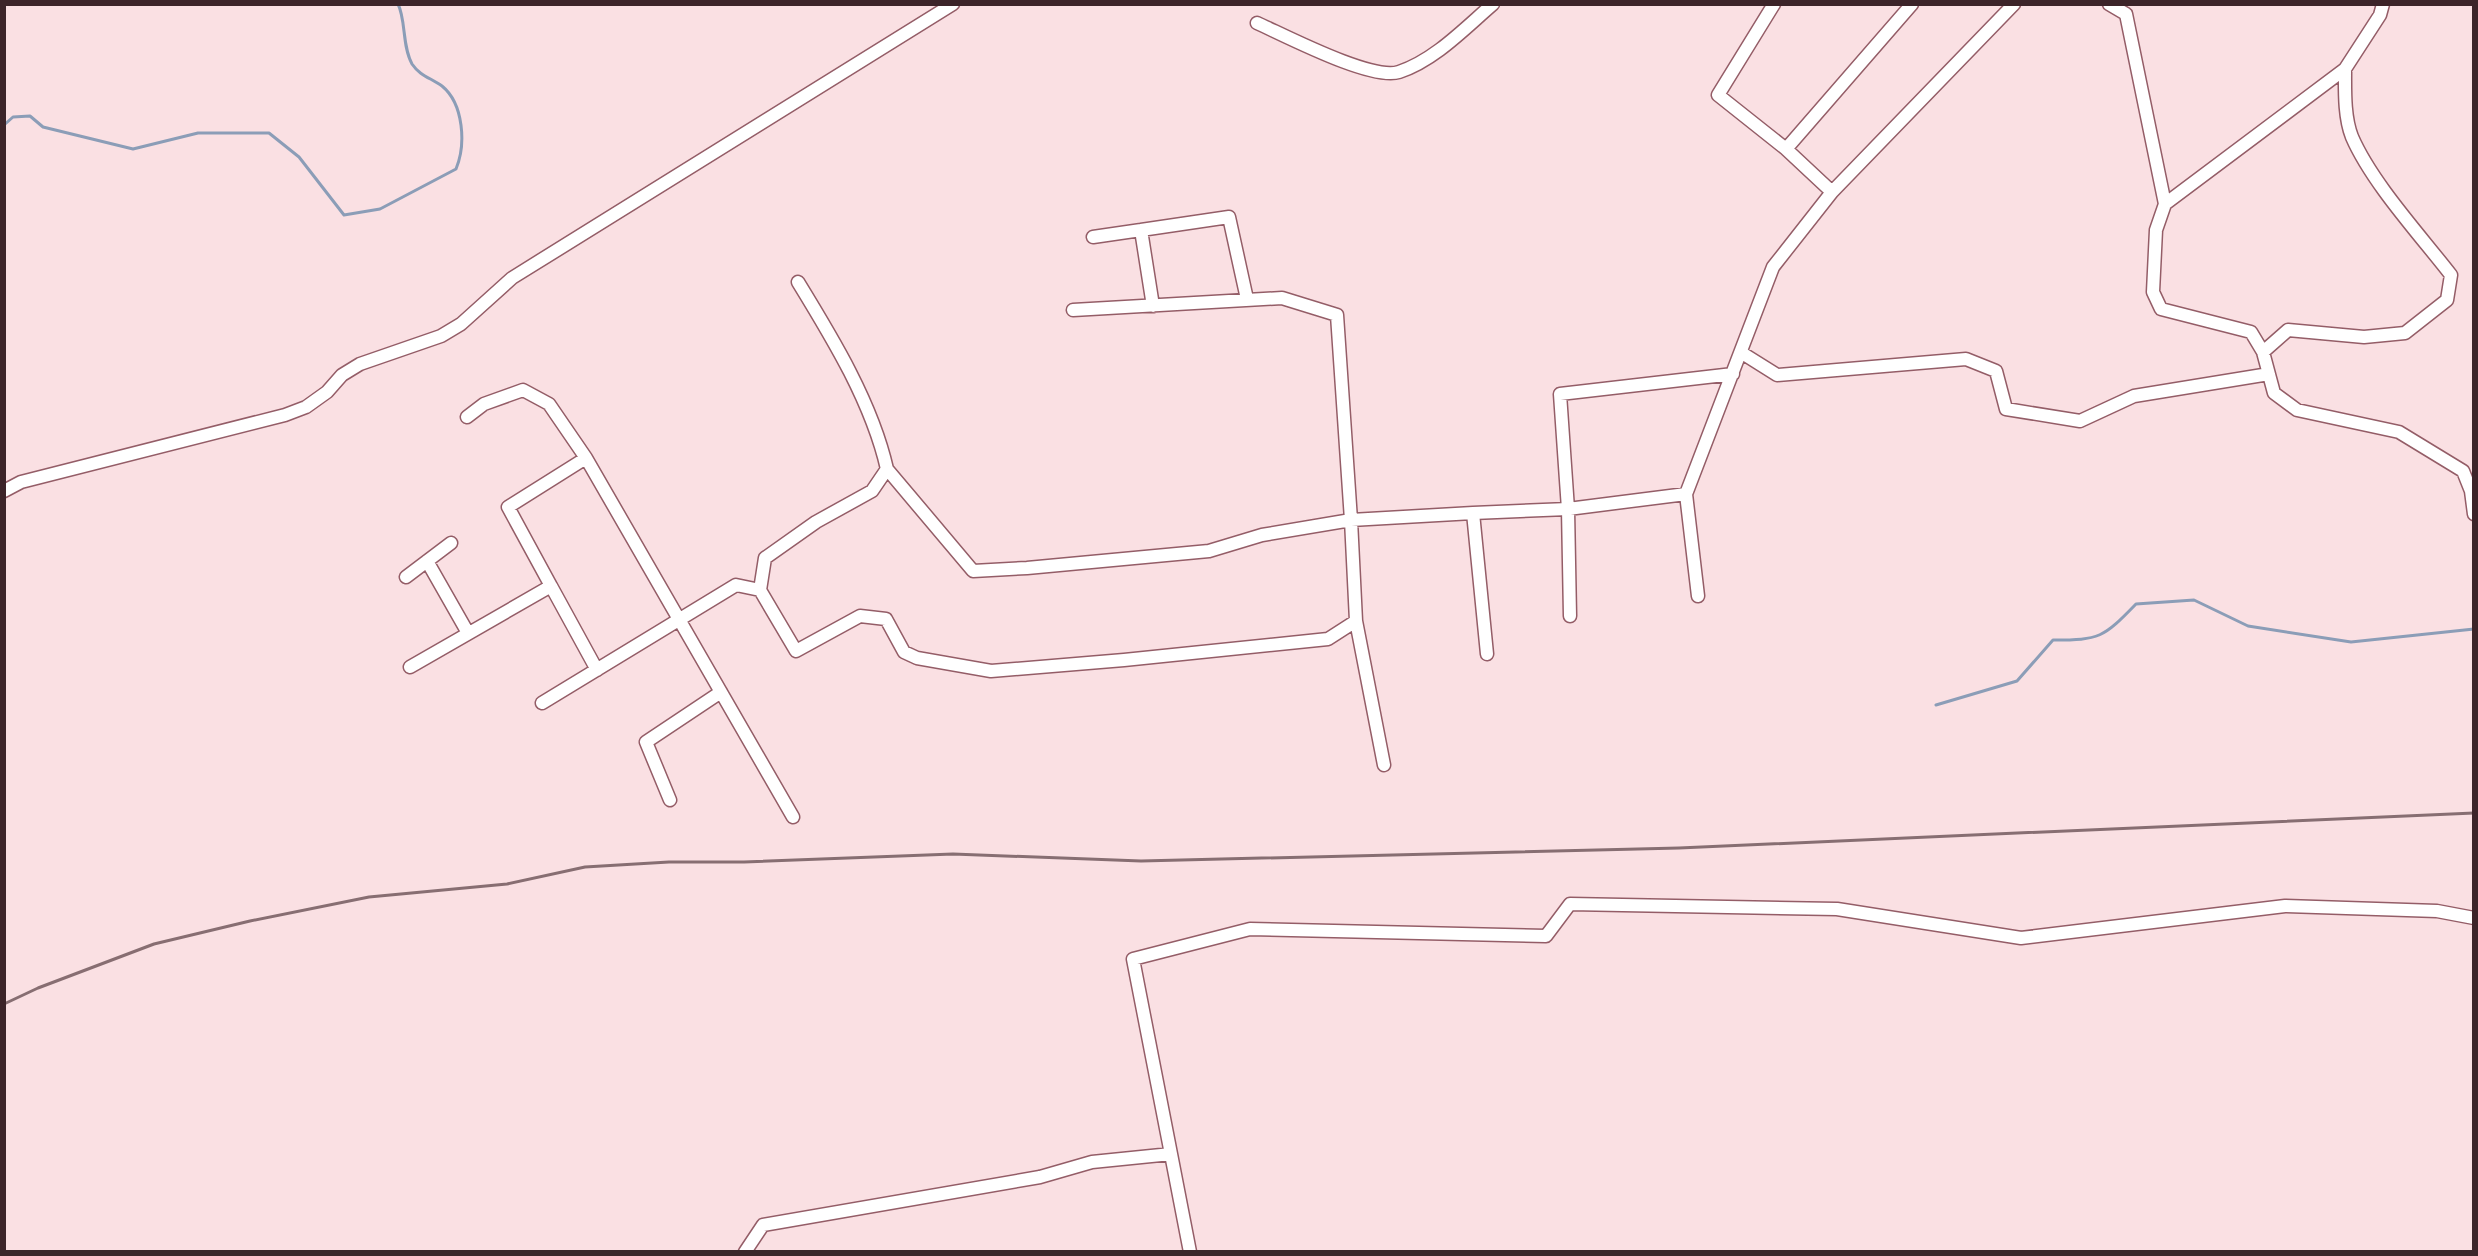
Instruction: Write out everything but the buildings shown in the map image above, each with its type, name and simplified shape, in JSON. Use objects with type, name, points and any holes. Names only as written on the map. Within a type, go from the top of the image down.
[{"type":"street","points":[[4,491],[21,482],[285,415],[306,407],[327,392],[342,375],[360,364],[441,336],[461,324],[512,278],[953,4]]},
{"type":"street","points":[[1257,23],[1368,71],[1398,73],[1433,54],[1493,4]]},
{"type":"street","points":[[1774,4],[1718,95],[1786,149],[1832,192]]},
{"type":"street","points":[[1786,149],[1912,4]]},
{"type":"street","points":[[1698,596],[1686,494],[1742,353],[1773,267],[1832,192],[2014,4]]},
{"type":"street","points":[[2109,4],[2126,14],[2165,204],[2156,230],[2153,292],[2161,309],[2251,332],[2263,352],[2274,393],[2297,410],[2399,432],[2463,471],[2471,491],[2474,514]]},
{"type":"street","points":[[2165,204],[2345,69],[2380,15],[2383,4]]},
{"type":"street","points":[[2263,352],[2288,330],[2364,337],[2405,333],[2447,300],[2451,275],[2379,181],[2352,136],[2345,94],[2345,69]]},
{"type":"street","points":[[1093,237],[1229,217],[1247,299]]},
{"type":"street","points":[[1141,230],[1153,306]]},
{"type":"street","points":[[798,282],[856,387],[880,440],[887,469],[973,570],[1027,568],[1209,551],[1262,536],[1351,520],[1568,509],[1686,494]]},
{"type":"street","points":[[1073,310],[1282,298],[1337,315],[1356,621],[1384,765]]},
{"type":"street","points":[[1742,353],[1777,375],[1965,359],[1996,371],[2006,409],[2080,421],[2134,396],[2269,374]]},
{"type":"street","points":[[1570,616],[1568,509],[1560,393],[1733,374]]},
{"type":"street","points":[[467,417],[484,404],[523,390],[549,404],[586,458],[793,818]]},
{"type":"street","points":[[586,458],[508,507],[597,670]]},
{"type":"street","points":[[887,469],[872,491],[816,522],[765,558],[760,590],[796,651],[860,616],[886,619],[904,652],[917,658],[991,670],[1328,639],[1356,621]]},
{"type":"street","points":[[1473,513],[1487,654]]},
{"type":"street","points":[[406,577],[451,543]]},
{"type":"street","points":[[427,561],[468,633]]},
{"type":"street","points":[[542,703],[736,585],[760,590]]},
{"type":"street","points":[[410,667],[551,586]]},
{"type":"street","points":[[670,800],[646,742],[721,692]]},
{"type":"street","points":[[1190,1251],[1133,959],[1250,929],[1546,936],[1570,904],[1837,909],[2021,938],[2285,906],[2437,911],[2474,918]]},
{"type":"street","points":[[745,1251],[763,1225],[1040,1177],[1092,1162],[1171,1155]]},
{"type":"waterway","points":[[4,125],[13,117],[30,116],[43,127],[133,149],[198,133],[269,133],[299,157],[344,215],[380,209],[456,169],[462,137],[459,114],[449,94],[442,86],[422,74],[412,64],[398,4]]},
{"type":"waterway","points":[[4,139],[4,162]]},
{"type":"waterway","points":[[1936,705],[2017,681],[2053,640],[2091,638],[2100,635],[2116,624],[2136,604],[2194,600],[2248,626],[2351,642],[2474,629]]},
{"type":"railway","points":[[4,1004],[38,988],[154,944],[250,921],[369,897],[507,884],[585,867],[669,862],[744,862],[953,854],[1141,861],[1679,848],[2474,813]]}]
